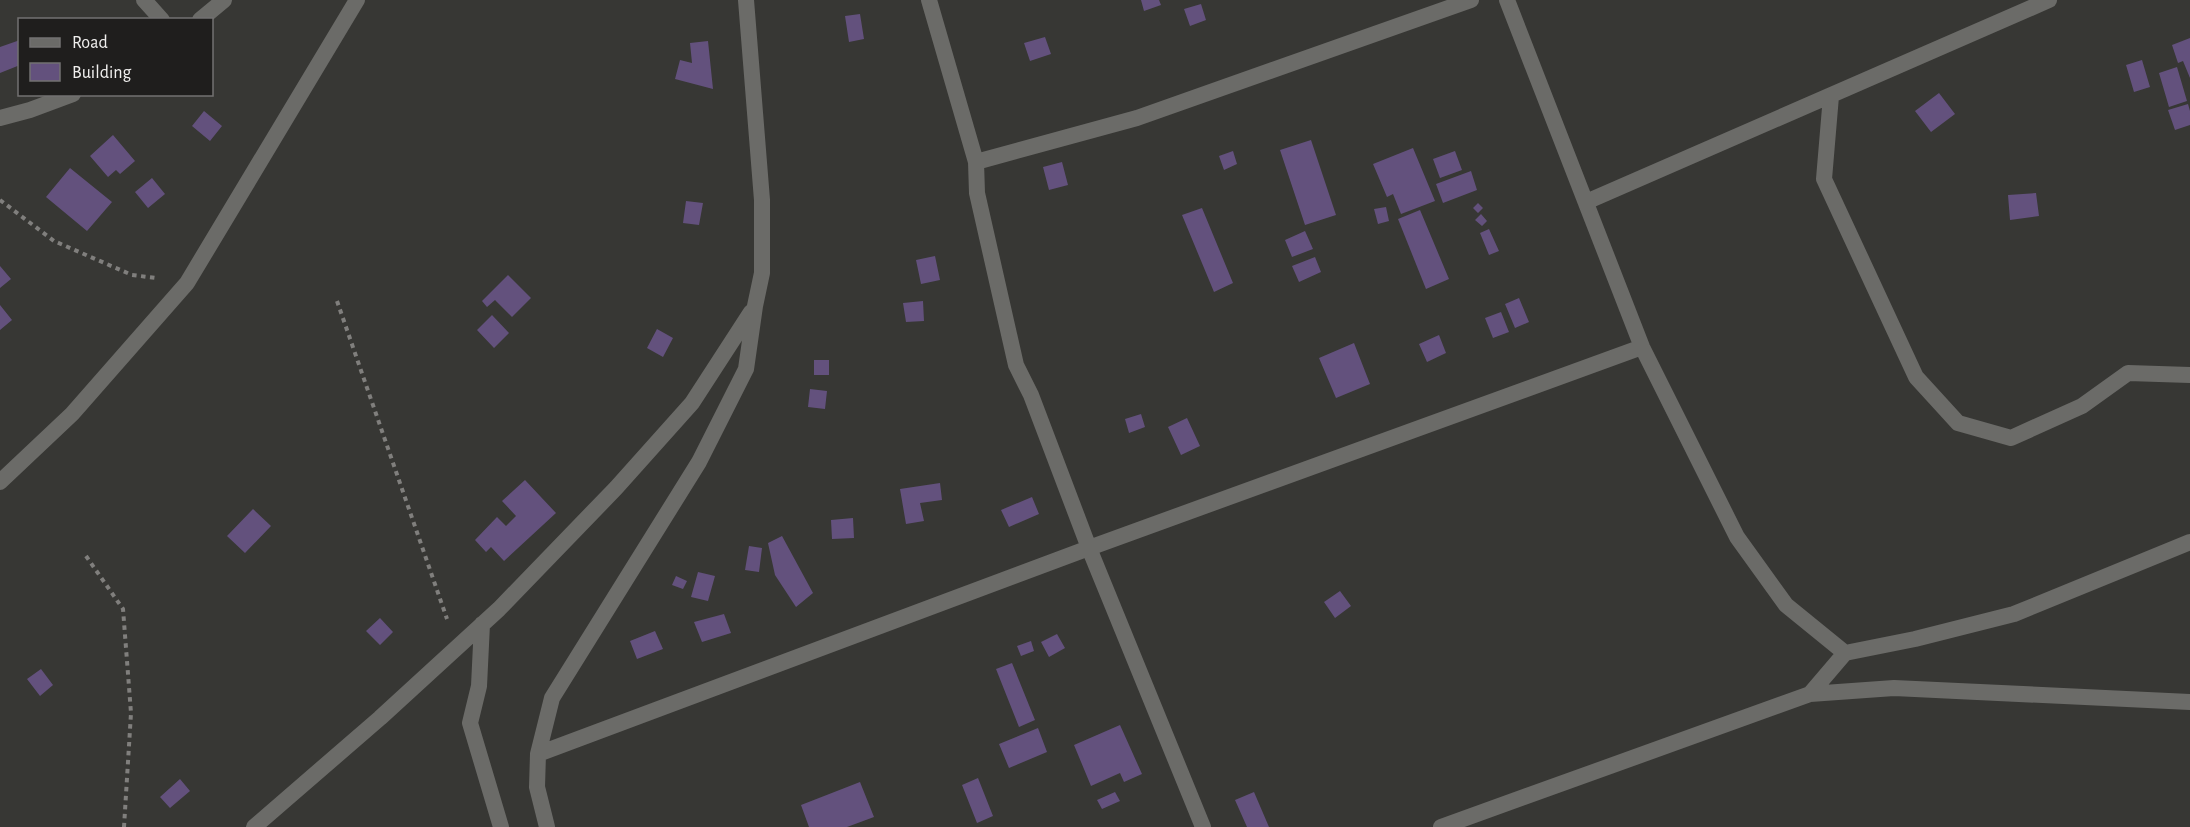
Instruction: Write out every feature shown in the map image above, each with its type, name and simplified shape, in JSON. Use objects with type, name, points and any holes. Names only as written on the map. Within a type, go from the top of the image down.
[{"type":"street","points":[[144,0],[160,18]]},
{"type":"street","points":[[202,18],[224,0]]},
{"type":"street","points":[[0,482],[72,414],[188,283],[357,0]]},
{"type":"street","points":[[547,827],[537,787],[538,754],[552,698],[699,462],[746,369],[762,273],[762,200],[746,0]]},
{"type":"street","points":[[929,0],[976,162],[977,193],[1016,365],[1031,395],[1089,548],[1203,827]]},
{"type":"street","points":[[976,162],[1137,118],[1471,0]]},
{"type":"street","points":[[1507,0],[1642,347],[1737,537],[1786,605],[1845,652]]},
{"type":"street","points":[[1586,202],[2049,0]]},
{"type":"street","points":[[0,118],[68,96]]},
{"type":"street","points":[[1831,96],[1824,179],[1916,377],[1958,423],[2011,438],[2082,406],[2128,374],[2190,375]]},
{"type":"street","points":[[254,827],[457,648],[616,488],[692,403],[755,306]]},
{"type":"street","points":[[538,754],[1089,548],[1642,347]]},
{"type":"street","points":[[1810,694],[1845,652],[1915,639],[2014,614],[2190,542]]},
{"type":"street","points":[[482,624],[479,686],[470,723],[501,827]]},
{"type":"street","points":[[1441,827],[1810,694],[1893,688],[2190,702]]},
{"type":"path","points":[[0,200],[54,241],[132,275],[188,283]]},
{"type":"path","points":[[337,301],[457,648]]},
{"type":"path","points":[[86,556],[123,609],[131,713],[124,827]]},
{"type":"building","points":[[1141,0],[1159,0],[1161,5],[1144,11]]},
{"type":"building","points":[[1201,4],[1206,20],[1190,26],[1184,9]]},
{"type":"building","points":[[860,14],[864,39],[849,42],[845,16]]},
{"type":"building","points":[[1045,37],[1051,54],[1030,61],[1024,43]]},
{"type":"building","points":[[2190,38],[2190,78],[2183,61],[2178,63],[2172,45]]},
{"type":"building","points":[[18,41],[18,66],[0,73],[0,47]]},
{"type":"building","points":[[708,41],[713,89],[675,79],[680,60],[692,63],[690,43]]},
{"type":"building","points":[[2142,60],[2150,87],[2134,92],[2126,65]]},
{"type":"building","points":[[2177,67],[2187,101],[2169,107],[2159,73]]},
{"type":"building","points":[[1939,93],[1955,114],[1931,132],[1915,111]]},
{"type":"building","points":[[2188,104],[2190,125],[2175,130],[2168,110]]},
{"type":"building","points":[[204,111],[222,126],[210,141],[192,126]]},
{"type":"building","points":[[113,135],[135,161],[120,174],[116,170],[108,177],[90,156]]},
{"type":"building","points":[[1311,140],[1336,215],[1305,225],[1280,150]]},
{"type":"building","points":[[1413,148],[1435,201],[1401,214],[1393,194],[1387,197],[1373,164]]},
{"type":"building","points":[[1233,151],[1237,164],[1224,170],[1219,156]]},
{"type":"building","points":[[1455,151],[1462,170],[1440,178],[1433,159]]},
{"type":"building","points":[[1062,162],[1068,185],[1049,190],[1043,167]]},
{"type":"building","points":[[70,168],[112,202],[87,231],[46,197]]},
{"type":"building","points":[[1471,171],[1477,190],[1443,203],[1436,184]]},
{"type":"building","points":[[152,178],[165,194],[148,208],[135,192]]},
{"type":"building","points":[[2036,193],[2039,216],[2010,220],[2008,195]]},
{"type":"building","points":[[686,201],[703,203],[699,225],[683,223]]},
{"type":"building","points":[[1478,203],[1483,208],[1478,213],[1473,208]]},
{"type":"building","points":[[1386,207],[1389,221],[1378,224],[1374,209]]},
{"type":"building","points":[[1202,208],[1233,283],[1214,292],[1182,215]]},
{"type":"building","points":[[1420,210],[1449,279],[1426,289],[1398,219]]},
{"type":"building","points":[[1481,214],[1487,221],[1482,226],[1475,220]]},
{"type":"building","points":[[1489,229],[1499,251],[1489,255],[1480,233]]},
{"type":"building","points":[[1305,231],[1313,249],[1292,257],[1285,240]]},
{"type":"building","points":[[935,256],[940,280],[921,284],[916,260]]},
{"type":"building","points":[[1315,257],[1321,272],[1299,282],[1292,266]]},
{"type":"building","points":[[0,266],[11,279],[0,288]]},
{"type":"building","points":[[508,275],[531,298],[512,317],[495,300],[487,307],[482,301]]},
{"type":"building","points":[[1519,298],[1529,322],[1515,328],[1505,304]]},
{"type":"building","points":[[923,301],[924,321],[906,322],[903,303]]},
{"type":"building","points":[[0,305],[12,320],[0,330]]},
{"type":"building","points":[[1501,312],[1509,332],[1493,338],[1485,318]]},
{"type":"building","points":[[492,315],[509,333],[494,348],[477,330]]},
{"type":"building","points":[[657,329],[673,338],[663,357],[647,348]]},
{"type":"building","points":[[1439,335],[1446,353],[1427,362],[1419,344]]},
{"type":"building","points":[[1354,343],[1370,384],[1336,398],[1319,358]]},
{"type":"building","points":[[814,360],[829,360],[829,375],[814,375]]},
{"type":"building","points":[[810,389],[827,391],[825,409],[808,407]]},
{"type":"building","points":[[1141,414],[1145,427],[1129,433],[1125,419]]},
{"type":"building","points":[[1187,418],[1200,446],[1181,455],[1168,427]]},
{"type":"building","points":[[525,480],[556,513],[504,561],[491,547],[486,552],[475,540],[497,517],[506,526],[516,516],[502,501]]},
{"type":"building","points":[[940,483],[942,500],[920,503],[924,521],[906,524],[900,489]]},
{"type":"building","points":[[1032,497],[1039,514],[1009,527],[1001,510]]},
{"type":"building","points":[[253,509],[271,526],[245,553],[227,536]]},
{"type":"building","points":[[853,518],[854,538],[832,539],[831,520]]},
{"type":"building","points":[[782,536],[813,593],[796,607],[775,575],[768,543]]},
{"type":"building","points":[[749,546],[762,548],[759,572],[745,570]]},
{"type":"building","points":[[698,572],[715,576],[708,601],[691,597]]},
{"type":"building","points":[[676,576],[687,581],[683,589],[672,585]]},
{"type":"building","points":[[1340,591],[1351,606],[1335,618],[1324,602]]},
{"type":"building","points":[[724,614],[731,633],[702,642],[694,622]]},
{"type":"building","points":[[380,618],[393,632],[380,645],[366,631]]},
{"type":"building","points":[[655,631],[663,649],[637,659],[630,641]]},
{"type":"building","points":[[1057,634],[1065,648],[1049,657],[1041,642]]},
{"type":"building","points":[[1031,641],[1034,651],[1021,656],[1017,646]]},
{"type":"building","points":[[1012,663],[1035,720],[1019,727],[996,669]]},
{"type":"building","points":[[41,669],[53,685],[40,696],[27,679]]},
{"type":"building","points":[[1120,725],[1142,774],[1124,782],[1120,773],[1091,786],[1074,745]]},
{"type":"building","points":[[1038,728],[1047,752],[1009,768],[999,744]]},
{"type":"building","points":[[978,778],[993,816],[977,823],[962,785]]},
{"type":"building","points":[[180,779],[190,791],[170,808],[160,797]]},
{"type":"building","points":[[860,782],[874,817],[847,827],[809,827],[801,805]]},
{"type":"building","points":[[1115,792],[1120,801],[1102,809],[1097,800]]},
{"type":"building","points":[[1254,792],[1269,827],[1247,827],[1235,800]]}]
